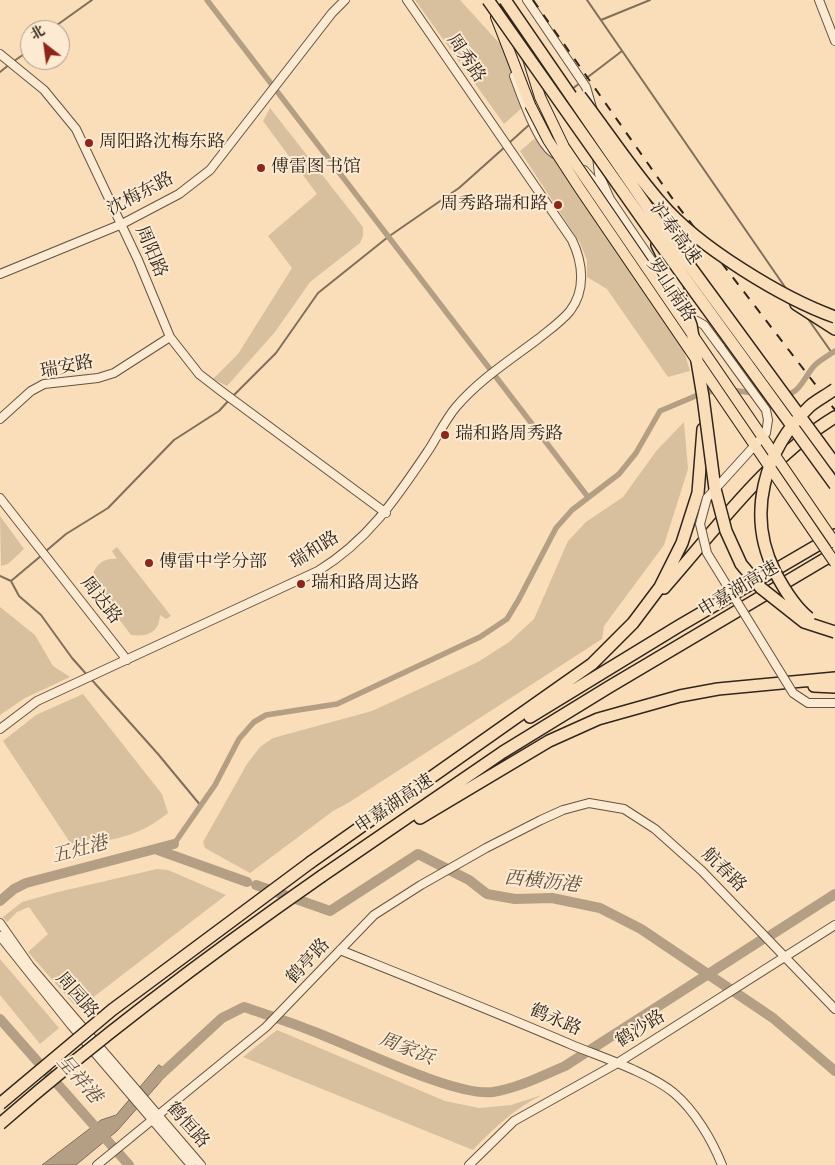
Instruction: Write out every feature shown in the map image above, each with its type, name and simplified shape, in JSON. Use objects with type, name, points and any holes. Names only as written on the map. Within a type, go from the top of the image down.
[{"type":"highway","name":"沪奉高速","points":[[487,0],[650,230],[835,485]]},
{"type":"highway","name":"沪奉高速","points":[[505,1],[660,224],[835,464]]},
{"type":"highway","points":[[505,1],[661,204],[682,224],[735,265],[835,329]]},
{"type":"highway","points":[[650,230],[674,279],[691,325],[716,489],[726,531],[741,564],[761,588],[798,618],[804,622],[835,632]]},
{"type":"highway","points":[[735,265],[813,309],[835,317]]},
{"type":"highway","points":[[835,389],[810,406],[781,441],[770,462],[762,486],[760,523],[766,555],[784,590],[802,612],[835,640]]},
{"type":"highway","points":[[634,623],[660,587],[682,542],[698,493],[704,442],[703,397]]},
{"type":"highway","points":[[311,862],[592,664],[634,623],[754,484],[795,447],[835,417]]},
{"type":"highway","name":"申嘉湖高速","points":[[0,1104],[112,1010],[311,862],[501,735],[678,626],[835,535]]},
{"type":"highway","name":"申嘉湖高速","points":[[0,1124],[120,1024],[222,946],[322,876],[511,747],[835,553]]},
{"type":"highway","points":[[322,876],[548,741],[598,719],[680,696],[718,689],[835,684]]},
{"type":"main road","name":"罗山南路","points":[[487,0],[530,105],[548,140],[835,563]]},
{"type":"main road","name":"罗山南路","points":[[505,1],[521,36],[540,97],[564,147],[835,543]]},
{"type":"street","name":"沈梅东路","points":[[0,274],[122,224],[179,194],[210,170],[344,0]]},
{"type":"street","name":"周秀路","points":[[407,0],[572,240],[581,270],[582,286],[569,312],[504,365]]},
{"type":"street","name":"罗山南路","points":[[487,0],[526,110],[547,150],[554,155],[565,156],[581,166],[610,198],[671,289],[679,308],[692,320],[704,326],[766,410],[768,420],[766,433],[707,498],[700,524],[707,553],[793,693],[808,703],[835,703]]},
{"type":"street","name":"罗山南路","points":[[527,0],[586,87],[592,103],[599,174],[610,198]]},
{"type":"street","points":[[819,0],[835,41]]},
{"type":"street","name":"周阳路","points":[[1,54],[55,101],[76,129],[122,224],[170,337],[199,374],[386,513]]},
{"type":"street","name":"瑞安路","points":[[0,419],[31,391],[44,384],[98,378],[114,373],[170,337]]},
{"type":"street","name":"瑞和路","points":[[0,729],[37,701],[318,571],[336,560],[386,513],[455,408],[481,382],[504,365]]},
{"type":"street","name":"周达路","points":[[0,498],[127,660]]},
{"type":"street","name":"航春路","points":[[563,810],[589,803],[624,810],[655,829],[702,870],[835,1009]]},
{"type":"street","name":"鹤亭路","points":[[97,1165],[266,1028],[374,915],[464,861],[563,810]]},
{"type":"street","name":"周园路","points":[[0,923],[30,966],[130,1088]]},
{"type":"street","name":"鹤沙路","points":[[469,1165],[514,1121],[616,1064],[835,925]]},
{"type":"street","name":"周园路","points":[[0,936],[12,953],[130,1088]]},
{"type":"street","name":"鹤永路","points":[[340,950],[570,1044],[652,1080],[673,1092],[687,1106],[715,1148],[722,1165]]},
{"type":"street","name":"鹤恒路","points":[[130,1088],[202,1165]]},
{"type":"street","name":"鹤恒路","points":[[156,1118],[191,1165]]},
{"type":"shaded area","points":[[415,0],[460,0],[501,45],[535,96],[504,124]]},
{"type":"shaded area","points":[[270,108],[363,227],[363,236],[360,243],[310,282],[275,332],[227,386],[213,379],[238,354],[292,268],[268,236],[317,194],[263,121]]},
{"type":"shaded area","points":[[552,124],[668,300],[690,371],[668,377],[607,289],[587,277],[587,260],[580,243],[520,151]]},
{"type":"shaded area","points":[[684,422],[688,469],[664,545],[604,626],[602,639],[333,811],[250,873],[205,848],[203,842],[247,764],[260,747],[273,738],[372,711],[478,662],[509,642],[534,619],[568,541],[586,522],[623,497],[657,450]]},
{"type":"shaded area","points":[[0,516],[24,549],[8,564],[1,566]]},
{"type":"shaded area","points":[[117,547],[171,616],[166,619],[160,615],[155,630],[147,634],[131,635],[93,585],[95,569],[106,560],[117,559],[112,551]]},
{"type":"shaded area","points":[[0,607],[35,635],[53,666],[70,677],[25,698],[0,715]]},
{"type":"shaded area","points":[[83,694],[162,794],[168,813],[145,828],[123,837],[73,847],[3,741],[36,715]]},
{"type":"shaded area","points":[[157,869],[168,870],[226,895],[78,1009],[28,952],[48,934],[29,907],[17,912],[7,922],[3,917],[22,902]]},
{"type":"shaded area","points":[[0,959],[59,1028],[40,1044],[0,995]]},
{"type":"shaded area","points":[[277,1030],[445,1101],[479,1108],[511,1105],[542,1095],[505,1119],[473,1150],[243,1057]]},
{"type":"shaded area","points":[[159,1065],[169,1072],[117,1131],[76,1165],[42,1165],[101,1120],[116,1115]]},
{"type":"waterway","points":[[64,20],[92,0]]},
{"type":"waterway","points":[[207,0],[588,497]]},
{"type":"waterway","points":[[587,0],[787,290]]},
{"type":"waterway","points":[[601,20],[650,0]]},
{"type":"waterway","points":[[584,80],[622,51]]},
{"type":"waterway","points":[[14,61],[20,57]]},
{"type":"waterway","points":[[0,72],[10,64]]},
{"type":"waterway","points":[[572,89],[580,83]]},
{"type":"waterway","points":[[509,143],[530,124]]},
{"type":"waterway","points":[[233,396],[276,353],[318,293],[388,237],[459,188],[506,146]]},
{"type":"waterway","points":[[806,316],[832,353]]},
{"type":"waterway","points":[[783,395],[794,392],[802,384],[811,369],[835,351]]},
{"type":"waterway","points":[[174,844],[215,785],[239,739],[254,722],[266,715],[337,704],[480,637],[507,619],[556,528],[572,510],[619,474],[636,453],[660,411],[705,392],[731,390],[769,395]]},
{"type":"waterway","points":[[46,551],[66,534],[108,508],[174,440],[219,411],[230,399]]},
{"type":"waterway","points":[[11,581],[42,555]]},
{"type":"waterway","points":[[0,576],[11,581],[19,596],[41,615],[72,658],[88,676]]},
{"type":"waterway","points":[[91,679],[158,754],[201,806]]},
{"type":"waterway","name":"五灶港","points":[[0,901],[14,889],[26,883],[174,844]]},
{"type":"waterway","name":"西横沥港","points":[[155,849],[247,882]]},
{"type":"waterway","name":"西横沥港","points":[[256,885],[330,911],[418,854],[469,880],[487,894],[515,899],[552,898],[600,908],[641,929],[773,1018],[835,1071]]},
{"type":"waterway","name":"周家浜","points":[[771,935],[835,894]]},
{"type":"waterway","name":"周家浜","points":[[156,1079],[222,1018],[244,1007],[304,1028],[404,1069],[454,1087],[493,1092],[512,1088],[565,1066],[763,939]]},
{"type":"waterway","name":"呈祥港","points":[[0,1019],[129,1165]]},
{"type":"railway","points":[[533,0],[677,205],[835,410]]},
{"type":"place","name":"周阳路沈梅东路","points":[[89,143]]},
{"type":"place","name":"傅雷图书馆","points":[[261,168]]},
{"type":"place","name":"周秀路瑞和路","points":[[558,205]]},
{"type":"place","name":"瑞和路周秀路","points":[[445,435]]},
{"type":"place","name":"傅雷中学分部","points":[[149,563]]},
{"type":"place","name":"瑞和路周达路","points":[[301,584]]}]
